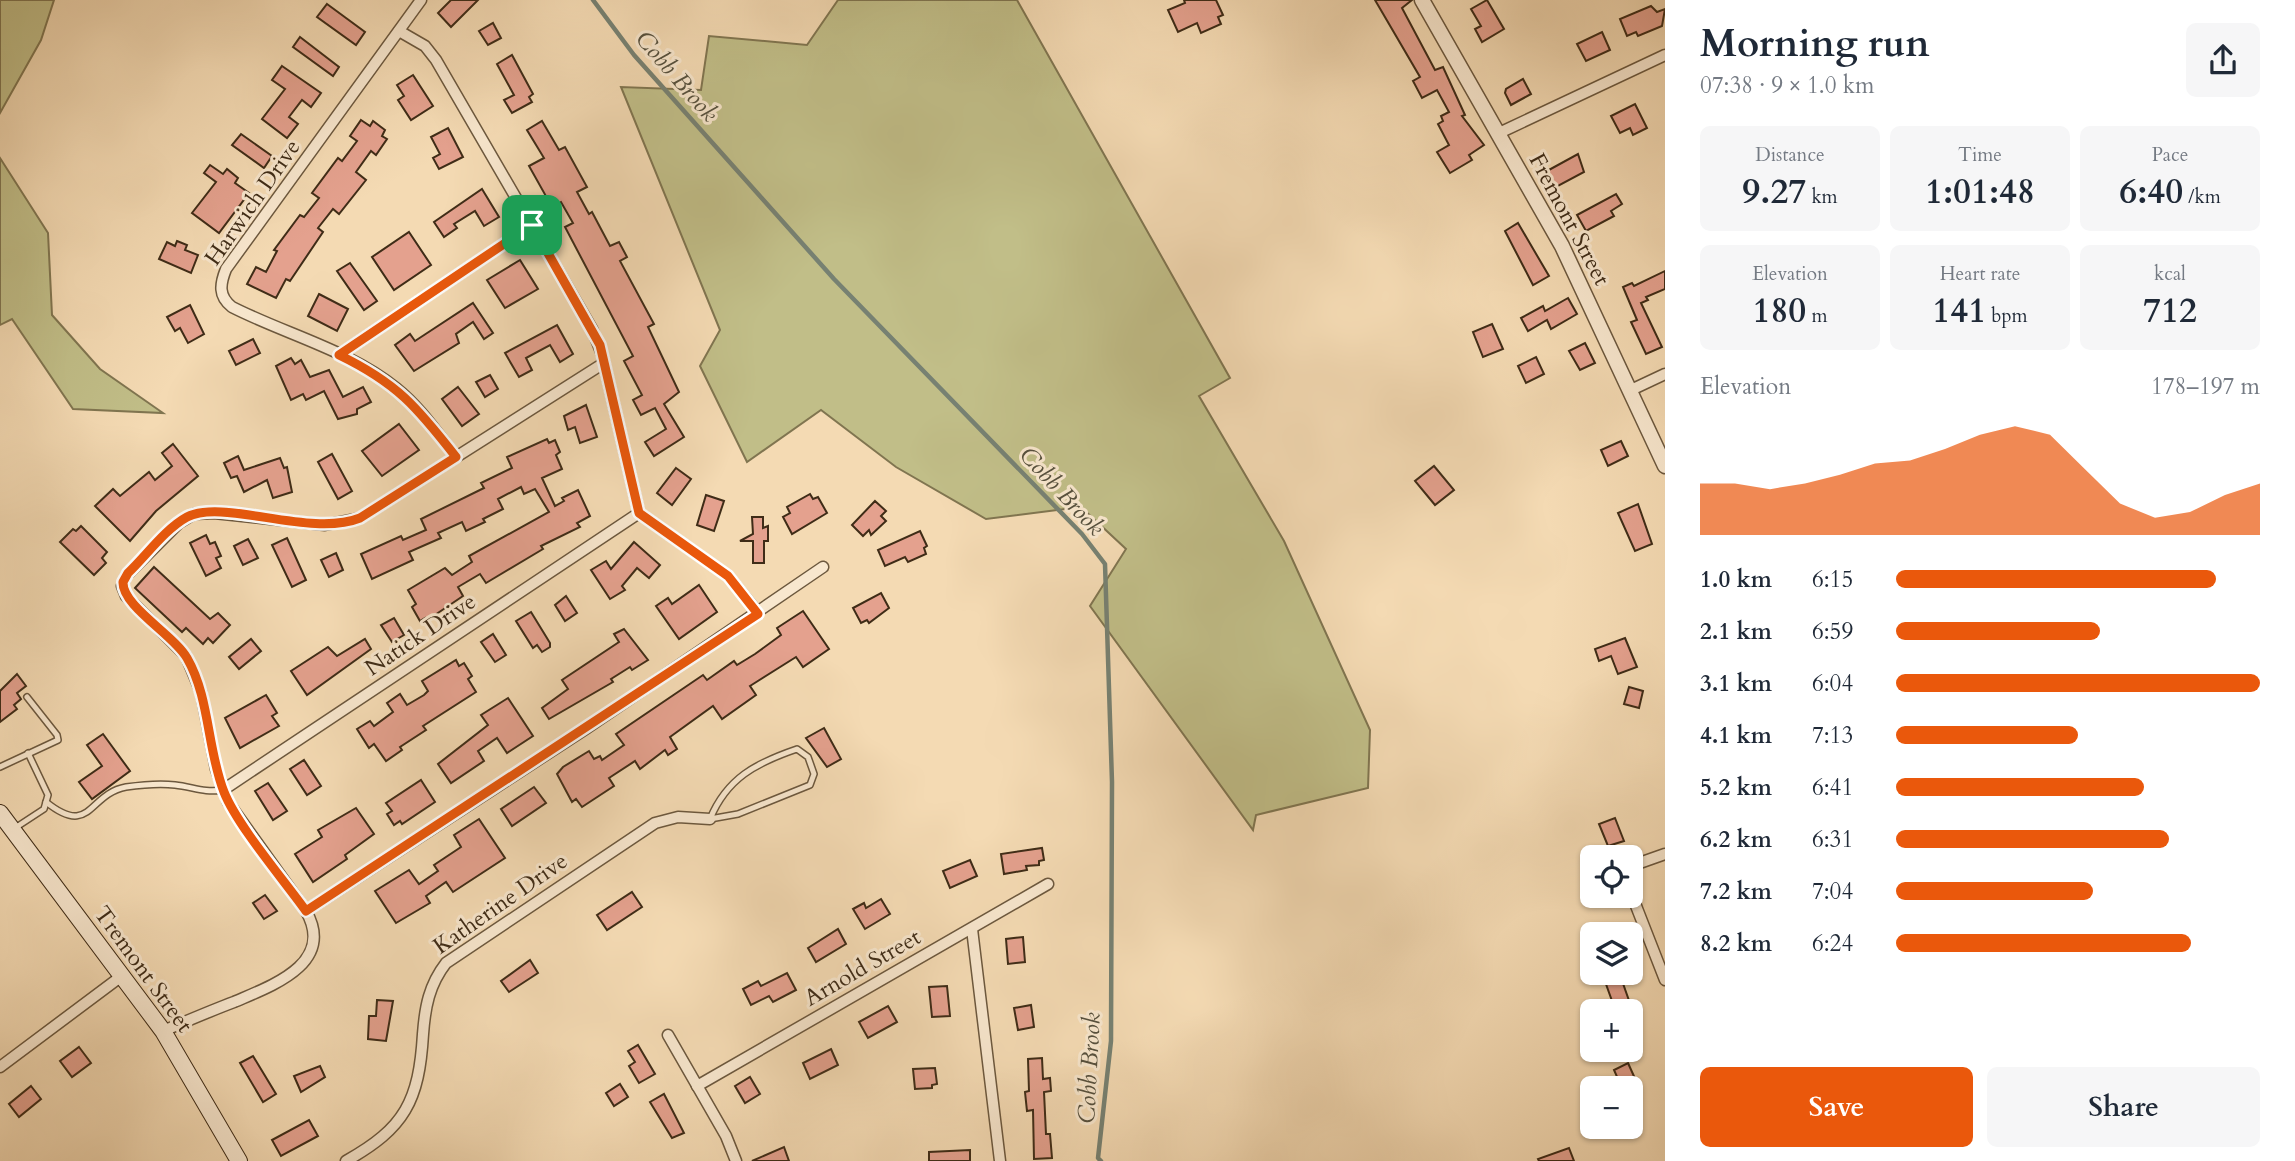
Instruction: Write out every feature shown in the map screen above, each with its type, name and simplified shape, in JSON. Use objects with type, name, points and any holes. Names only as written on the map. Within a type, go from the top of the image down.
[{"type":"main road","name":"Tremont Street","points":[[0,813],[163,1031],[239,1161]]},
{"type":"street","name":"Harwich Drive","points":[[421,0],[226,269],[221,284],[223,298],[232,307],[383,378],[404,395],[456,457]]},
{"type":"street","name":"Fremont Street","points":[[1422,0],[1562,246],[1665,466]]},
{"type":"street","points":[[400,31],[425,46],[436,60],[592,329],[604,363],[639,513],[728,576],[758,614]]},
{"type":"street","points":[[1497,134],[1665,55]]},
{"type":"street","points":[[339,355],[532,225]]},
{"type":"street","points":[[163,1031],[276,985],[295,973],[306,958],[312,927],[306,911],[228,802],[201,692],[191,667],[179,647],[126,596],[122,586],[126,576],[190,515],[209,512],[316,524],[343,524],[360,518],[604,363]]},
{"type":"street","points":[[1631,390],[1665,374]]},
{"type":"street","name":"Natick Drive","points":[[223,790],[639,513]]},
{"type":"street","points":[[306,911],[758,614],[823,567]]},
{"type":"street","name":"Katherine Drive","points":[[346,1161],[387,1135],[411,1104],[419,1078],[427,1002],[434,981],[446,963],[655,822],[678,817],[710,819]]},
{"type":"street","points":[[1643,862],[1665,854]]},
{"type":"street","name":"Arnold Street","points":[[697,1086],[1048,884]]},
{"type":"street","points":[[1637,908],[1665,980]]},
{"type":"street","points":[[972,929],[1000,1161]]},
{"type":"street","points":[[0,1068],[123,975]]},
{"type":"street","points":[[668,1035],[736,1161]]},
{"type":"lane","points":[[0,766],[58,740],[57,735],[27,697]]},
{"type":"lane","points":[[796,750],[808,757],[814,774],[810,785],[738,814],[710,819],[720,796],[731,782],[796,750]]},
{"type":"lane","points":[[13,830],[44,809],[48,795],[28,753]]},
{"type":"lane","points":[[46,802],[64,816],[80,816],[122,788],[175,785],[205,793],[223,790]]},
{"type":"shaded area","points":[[0,0],[54,0],[41,40],[0,113]]},
{"type":"shaded area","points":[[838,0],[1017,0],[1230,378],[1199,396],[1284,541],[1370,730],[1368,788],[1256,815],[1253,830],[1090,606],[1126,549],[1081,507],[986,519],[896,467],[821,410],[747,462],[700,366],[720,330],[621,87],[701,90],[709,36],[807,45]]},
{"type":"shaded area","points":[[0,158],[48,233],[52,315],[100,369],[163,413],[73,409],[12,319],[0,325]]},
{"type":"building","points":[[451,0],[478,0],[451,27],[438,13]]},
{"type":"building","points":[[1184,0],[1216,0],[1223,15],[1218,17],[1221,24],[1201,33],[1197,23],[1178,32],[1168,10],[1185,3]]},
{"type":"building","points":[[1375,0],[1412,0],[1402,8],[1435,70],[1443,67],[1465,115],[1462,116],[1484,145],[1469,155],[1472,160],[1450,173],[1437,152],[1449,145],[1438,124],[1443,121],[1441,116],[1449,112],[1437,90],[1422,98],[1413,81],[1420,77]]},
{"type":"building","points":[[1487,0],[1504,29],[1482,42],[1475,29],[1481,26],[1471,9]]},
{"type":"building","points":[[327,4],[365,32],[356,45],[317,17]]},
{"type":"building","points":[[1651,6],[1657,12],[1665,9],[1662,26],[1638,36],[1636,32],[1627,36],[1620,19]]},
{"type":"building","points":[[493,23],[501,38],[488,45],[479,31]]},
{"type":"building","points":[[1602,32],[1610,50],[1586,61],[1577,44]]},
{"type":"building","points":[[300,37],[339,67],[333,76],[293,47]]},
{"type":"building","points":[[512,55],[533,94],[529,97],[532,102],[512,113],[504,100],[514,95],[497,64]]},
{"type":"building","points":[[282,66],[321,93],[311,107],[302,100],[289,117],[298,124],[287,138],[262,119],[285,89],[272,80]]},
{"type":"building","points":[[413,75],[433,106],[411,120],[398,100],[404,96],[397,85]]},
{"type":"building","points":[[1523,79],[1531,94],[1511,105],[1505,93],[1506,89]]},
{"type":"building","points":[[1635,104],[1647,128],[1633,135],[1630,128],[1620,133],[1611,116]]},
{"type":"building","points":[[361,120],[370,126],[373,121],[385,130],[382,136],[387,139],[376,155],[371,151],[356,172],[366,180],[339,214],[333,209],[318,228],[323,232],[290,281],[286,279],[276,298],[247,284],[256,267],[266,272],[277,251],[274,250],[300,215],[304,217],[319,198],[312,193],[338,158],[342,161],[357,141],[350,136]]},
{"type":"building","points":[[542,121],[559,150],[565,147],[587,187],[577,192],[589,214],[592,212],[610,246],[619,242],[627,257],[620,261],[654,324],[648,327],[679,392],[664,404],[684,437],[654,456],[645,442],[666,429],[655,408],[641,415],[633,400],[642,395],[624,361],[633,356],[565,227],[573,223],[561,202],[552,207],[529,166],[544,158],[527,130]]},
{"type":"building","points":[[448,128],[463,157],[439,169],[433,158],[440,154],[431,137]]},
{"type":"building","points":[[241,134],[272,156],[264,168],[232,145]]},
{"type":"building","points":[[1578,154],[1584,172],[1556,187],[1547,171]]},
{"type":"building","points":[[210,165],[223,174],[227,169],[238,178],[235,183],[249,193],[219,233],[192,213],[216,182],[204,173]]},
{"type":"building","points":[[482,189],[499,217],[484,226],[475,211],[454,224],[457,228],[444,237],[434,222]]},
{"type":"building","points":[[1616,194],[1622,204],[1611,211],[1614,216],[1586,231],[1577,215]]},
{"type":"building","points":[[1518,223],[1549,276],[1533,285],[1505,231]]},
{"type":"building","points":[[409,232],[431,265],[394,290],[372,257]]},
{"type":"building","points":[[177,241],[187,245],[185,250],[198,255],[191,273],[159,259],[167,242],[175,246]]},
{"type":"building","points":[[520,260],[538,289],[505,308],[487,280]]},
{"type":"building","points":[[350,263],[377,301],[364,310],[337,271]]},
{"type":"building","points":[[1665,271],[1665,289],[1646,297],[1648,300],[1641,303],[1662,347],[1646,354],[1631,322],[1637,320],[1623,287],[1632,283],[1634,286]]},
{"type":"building","points":[[319,294],[348,309],[337,331],[308,316]]},
{"type":"building","points":[[1568,298],[1577,314],[1551,329],[1547,320],[1528,331],[1521,318],[1543,306],[1545,311]]},
{"type":"building","points":[[473,303],[493,333],[484,339],[473,322],[456,334],[459,343],[414,371],[395,345],[410,334],[415,341]]},
{"type":"building","points":[[190,305],[204,334],[188,343],[180,328],[175,331],[167,317]]},
{"type":"building","points":[[1492,324],[1503,349],[1483,357],[1473,332]]},
{"type":"building","points":[[557,325],[573,354],[560,362],[550,345],[526,358],[532,370],[519,377],[505,353]]},
{"type":"building","points":[[253,339],[260,353],[236,365],[229,351]]},
{"type":"building","points":[[1585,343],[1595,363],[1580,370],[1569,351]]},
{"type":"building","points":[[1536,357],[1544,374],[1526,383],[1518,366]]},
{"type":"building","points":[[291,358],[295,364],[301,360],[310,377],[329,370],[343,397],[363,387],[371,402],[357,409],[357,414],[338,419],[324,391],[306,400],[303,394],[291,400],[276,366]]},
{"type":"building","points":[[490,375],[498,389],[485,397],[476,382]]},
{"type":"building","points":[[458,387],[479,414],[462,426],[442,399]]},
{"type":"building","points":[[586,405],[597,437],[580,443],[575,427],[568,430],[564,416]]},
{"type":"building","points":[[399,424],[419,450],[382,476],[362,451]]},
{"type":"building","points":[[547,439],[549,443],[555,440],[560,452],[556,455],[562,469],[542,478],[555,506],[564,501],[562,498],[578,490],[590,516],[577,523],[580,527],[541,546],[543,549],[486,583],[480,574],[458,587],[463,596],[426,621],[425,618],[420,621],[412,607],[416,604],[408,590],[445,568],[452,575],[472,562],[469,556],[549,512],[535,489],[524,494],[521,487],[498,499],[503,509],[483,519],[485,522],[466,531],[462,522],[438,533],[441,538],[409,552],[413,560],[372,579],[361,554],[401,536],[403,540],[426,530],[421,519],[484,488],[481,483],[512,468],[507,457]]},
{"type":"building","points":[[1621,441],[1628,456],[1608,466],[1601,450]]},
{"type":"building","points":[[173,444],[198,476],[156,511],[130,541],[95,506],[113,489],[120,496],[149,472],[155,480],[172,466],[162,453]]},
{"type":"building","points":[[332,454],[352,491],[338,499],[318,462]]},
{"type":"building","points":[[238,456],[244,470],[280,458],[284,468],[287,467],[292,492],[273,498],[267,480],[244,492],[237,476],[231,478],[224,463]]},
{"type":"building","points":[[1434,466],[1454,490],[1435,505],[1415,481]]},
{"type":"building","points":[[676,468],[691,479],[672,505],[657,493]]},
{"type":"building","points":[[810,494],[813,499],[818,497],[827,513],[792,534],[783,517],[790,513],[787,507]]},
{"type":"building","points":[[706,495],[724,501],[714,531],[697,525]]},
{"type":"building","points":[[875,501],[886,511],[881,516],[886,521],[871,535],[869,530],[863,536],[852,525]]},
{"type":"building","points":[[1638,504],[1652,544],[1635,551],[1618,513]]},
{"type":"building","points":[[752,517],[763,517],[763,528],[768,526],[768,541],[764,541],[764,563],[753,563],[753,541],[740,541],[753,534]]},
{"type":"building","points":[[81,526],[107,552],[102,558],[106,563],[94,575],[60,542],[73,529],[76,531]]},
{"type":"building","points":[[920,531],[927,546],[924,548],[926,554],[908,562],[905,557],[885,566],[878,550]]},
{"type":"building","points":[[206,535],[210,544],[215,542],[221,556],[216,558],[221,568],[206,576],[190,543]]},
{"type":"building","points":[[287,538],[306,580],[292,587],[272,545]]},
{"type":"building","points":[[248,539],[258,558],[243,565],[234,546]]},
{"type":"building","points":[[634,542],[660,565],[649,578],[637,568],[622,586],[625,590],[610,599],[591,570],[606,561],[611,569]]},
{"type":"building","points":[[336,553],[343,570],[329,577],[321,560]]},
{"type":"building","points":[[154,567],[210,619],[218,613],[230,625],[213,643],[208,638],[203,644],[186,628],[182,632],[135,588]]},
{"type":"building","points":[[699,585],[717,612],[679,639],[656,606],[668,598],[672,604]]},
{"type":"building","points":[[881,593],[889,608],[869,623],[867,620],[861,623],[853,608]]},
{"type":"building","points":[[566,596],[577,613],[565,621],[555,605]]},
{"type":"building","points":[[803,611],[829,649],[803,667],[796,657],[750,686],[756,695],[722,719],[713,706],[670,737],[677,749],[668,755],[665,750],[640,769],[635,761],[609,778],[614,786],[582,807],[576,799],[572,802],[557,774],[563,767],[589,751],[594,759],[600,756],[602,760],[624,745],[616,734],[703,675],[707,680],[734,661],[737,665],[755,654],[781,635],[777,628]]},
{"type":"building","points":[[531,612],[550,643],[550,647],[542,652],[537,645],[533,648],[516,621]]},
{"type":"building","points":[[394,618],[404,635],[392,642],[381,625]]},
{"type":"building","points":[[624,629],[648,660],[632,670],[630,667],[611,679],[613,682],[549,719],[542,708],[568,689],[562,680],[619,642],[614,634]]},
{"type":"building","points":[[493,634],[506,655],[495,662],[481,642]]},
{"type":"building","points":[[1625,638],[1637,667],[1618,674],[1611,656],[1599,661],[1595,649]]},
{"type":"building","points":[[251,639],[261,651],[239,669],[229,657]]},
{"type":"building","points":[[365,639],[371,649],[307,695],[291,671],[328,647],[337,656]]},
{"type":"building","points":[[456,660],[459,666],[464,663],[472,676],[468,679],[476,692],[423,726],[426,730],[400,747],[402,750],[386,761],[374,744],[369,748],[357,729],[370,721],[374,726],[393,712],[387,703],[400,694],[407,705],[424,695],[428,691],[422,681]]},
{"type":"building","points":[[17,674],[26,686],[17,693],[21,699],[14,705],[17,709],[0,722],[0,691]]},
{"type":"building","points":[[1629,687],[1643,691],[1639,708],[1624,704]]},
{"type":"building","points":[[266,695],[277,713],[272,716],[279,726],[240,748],[225,718]]},
{"type":"building","points":[[508,698],[533,736],[507,753],[497,738],[478,751],[484,761],[451,783],[438,764],[488,725],[481,715]]},
{"type":"building","points":[[824,728],[841,759],[827,767],[806,738]]},
{"type":"building","points":[[103,734],[130,771],[92,799],[79,782],[102,766],[87,745]]},
{"type":"building","points":[[304,760],[321,786],[307,795],[290,769]]},
{"type":"building","points":[[421,780],[435,802],[402,824],[400,821],[394,825],[387,814],[392,811],[386,803]]},
{"type":"building","points":[[268,783],[287,811],[273,820],[255,791]]},
{"type":"building","points":[[534,787],[546,803],[512,826],[501,809]]},
{"type":"building","points":[[356,808],[374,834],[345,855],[347,859],[313,882],[295,854],[322,837],[318,830]]},
{"type":"building","points":[[1615,818],[1624,841],[1608,845],[1599,824]]},
{"type":"building","points":[[479,819],[505,858],[453,892],[446,882],[426,896],[430,903],[396,923],[375,891],[409,870],[419,884],[438,871],[434,865],[461,847],[454,835]]},
{"type":"building","points":[[1042,848],[1044,860],[1039,861],[1039,865],[1026,866],[1027,870],[1004,874],[1001,854]]},
{"type":"building","points":[[970,860],[977,876],[950,888],[943,871]]},
{"type":"building","points":[[632,892],[642,907],[607,930],[597,915]]},
{"type":"building","points":[[265,895],[277,911],[264,919],[253,903]]},
{"type":"building","points":[[881,899],[890,914],[865,929],[853,909],[864,903],[866,908]]},
{"type":"building","points":[[838,929],[846,944],[816,962],[808,948]]},
{"type":"building","points":[[1023,937],[1025,962],[1008,964],[1006,939]]},
{"type":"building","points":[[530,960],[538,973],[509,992],[501,981]]},
{"type":"building","points":[[787,973],[796,990],[773,1002],[769,996],[751,1005],[743,989],[758,981],[761,986]]},
{"type":"building","points":[[1606,985],[1624,985],[1628,999],[1611,999]]},
{"type":"building","points":[[947,986],[950,1016],[932,1017],[929,987]]},
{"type":"building","points":[[377,1000],[393,1001],[386,1041],[368,1039],[369,1016],[376,1016]]},
{"type":"building","points":[[1031,1005],[1034,1027],[1018,1030],[1014,1008]]},
{"type":"building","points":[[888,1006],[897,1022],[868,1038],[859,1022]]},
{"type":"building","points":[[638,1045],[655,1074],[639,1083],[629,1066],[635,1062],[628,1051]]},
{"type":"building","points":[[79,1047],[91,1063],[72,1077],[60,1061]]},
{"type":"building","points":[[831,1049],[838,1065],[810,1079],[803,1063]]},
{"type":"building","points":[[253,1056],[276,1094],[263,1102],[240,1063]]},
{"type":"building","points":[[1042,1058],[1043,1079],[1050,1078],[1051,1091],[1044,1092],[1046,1134],[1050,1134],[1052,1158],[1034,1159],[1033,1110],[1027,1111],[1025,1092],[1029,1091],[1028,1059]]},
{"type":"building","points":[[1628,1063],[1634,1076],[1617,1076],[1614,1070]]},
{"type":"building","points":[[320,1066],[325,1077],[301,1092],[294,1076]]},
{"type":"building","points":[[935,1068],[937,1084],[932,1085],[932,1088],[915,1089],[913,1069]]},
{"type":"building","points":[[750,1077],[760,1094],[745,1103],[735,1086]]},
{"type":"building","points":[[620,1084],[628,1097],[614,1106],[606,1093]]},
{"type":"building","points":[[31,1086],[41,1099],[19,1117],[9,1104]]},
{"type":"building","points":[[664,1094],[684,1133],[672,1138],[650,1102]]},
{"type":"building","points":[[309,1120],[318,1136],[281,1156],[272,1140]]},
{"type":"building","points":[[784,1147],[789,1161],[752,1161]]},
{"type":"building","points":[[1569,1148],[1574,1161],[1538,1159]]},
{"type":"building","points":[[970,1150],[970,1161],[929,1161],[929,1152]]},
{"type":"waterway","name":"Cobb Brook","points":[[593,0],[634,55],[834,279],[1082,534],[1105,564],[1112,782],[1111,1041],[1098,1158],[1101,1161]]},
{"type":"route","points":[[532,225],[600,345],[639,513],[684,542],[728,576],[742,590],[758,614],[306,911],[228,802],[216,769],[201,692],[186,656],[172,639],[126,596],[123,582],[128,573],[178,523],[190,515],[209,512],[316,524],[343,524],[360,518],[456,457],[414,403],[383,378],[339,355],[532,225]]}]
